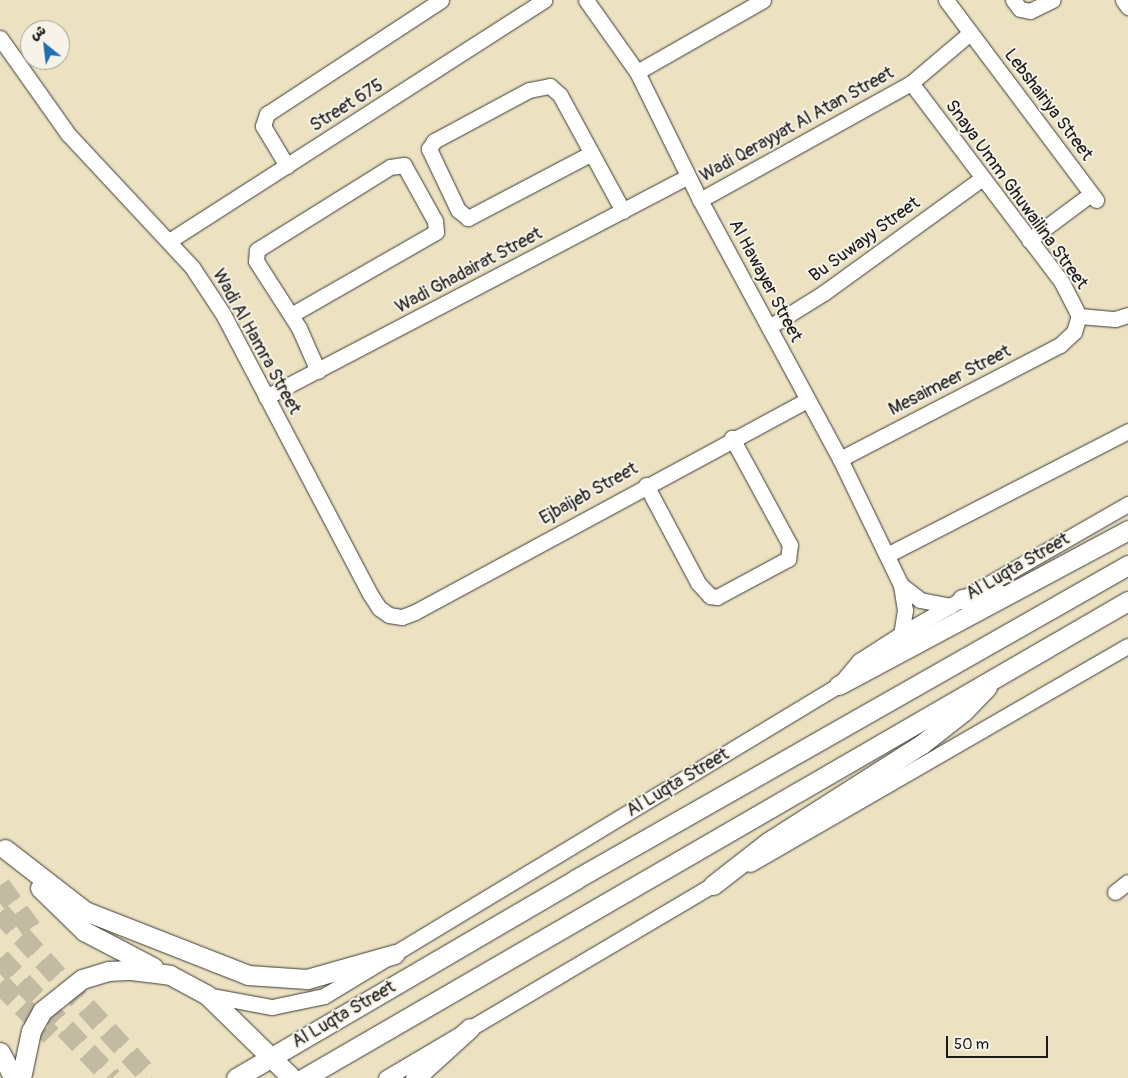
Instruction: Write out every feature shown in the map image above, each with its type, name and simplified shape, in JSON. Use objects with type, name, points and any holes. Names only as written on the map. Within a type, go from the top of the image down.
[{"type":"main road","points":[[839,685],[1128,530]]},
{"type":"main road","name":"Al Luqta Street","points":[[236,1078],[576,879],[1128,565]]},
{"type":"main road","points":[[957,603],[1014,592]]},
{"type":"main road","name":"Al Luqta Street","points":[[304,1078],[1000,673],[1128,601]]},
{"type":"main road","points":[[713,885],[768,842],[943,728],[1000,673]]},
{"type":"main road","points":[[2,846],[71,921],[100,941],[207,995],[292,1078]]},
{"type":"main road","points":[[2,846],[86,911],[248,975],[307,979],[395,954]]},
{"type":"main road","points":[[21,1078],[31,1031],[42,1011],[82,980],[109,971],[170,975]]},
{"type":"main road","points":[[414,1078],[470,1028]]},
{"type":"main road","points":[[0,1052],[14,1078]]},
{"type":"street","points":[[287,166],[263,126],[267,114],[441,0]]},
{"type":"street","name":"Street 675","points":[[169,241],[544,0]]},
{"type":"street","name":"Al Hawayer Street","points":[[586,0],[637,72],[700,200],[840,459],[887,554],[900,585],[905,610],[901,634]]},
{"type":"street","points":[[637,72],[763,0]]},
{"type":"street","name":"Lebshairiya Street","points":[[946,0],[1094,197],[1029,240]]},
{"type":"street","points":[[1013,0],[1020,9],[1030,12],[1053,0]]},
{"type":"street","points":[[1123,0],[1128,7]]},
{"type":"street","points":[[912,83],[970,33]]},
{"type":"street","name":"Wadi Al Hamra Street","points":[[0,38],[68,134],[192,267],[223,314],[370,594],[379,608],[389,616]]},
{"type":"street","name":"Snaya Umm Ghuwailina Street","points":[[912,83],[982,179],[1061,282],[1079,316],[1074,332]]},
{"type":"street","name":"Wadi Qerayyat Al Atan Street","points":[[700,200],[912,83]]},
{"type":"street","points":[[590,154],[468,218],[458,210],[429,149],[434,141],[543,85],[560,95],[590,154],[599,173],[620,213]]},
{"type":"street","points":[[295,321],[436,232],[435,221],[404,165],[390,166],[257,250],[256,261],[295,321],[308,334],[323,368]]},
{"type":"street","name":"Wadi Ghadairat Street","points":[[266,397],[688,176]]},
{"type":"street","name":"Bu Suwayy Street","points":[[769,327],[825,292],[982,179]]},
{"type":"street","points":[[1079,316],[1115,319],[1128,315]]},
{"type":"street","name":"Mesaimeer Street","points":[[840,459],[1060,345],[1074,332]]},
{"type":"street","name":"Ejbaijeb Street","points":[[389,616],[402,617],[414,612],[732,438],[807,400]]},
{"type":"street","points":[[887,554],[1128,431]]},
{"type":"street","points":[[646,485],[698,583],[710,596],[717,598],[788,559],[790,545],[732,438]]},
{"type":"street","name":"Al Luqta Street","points":[[207,995],[272,1007],[324,996],[839,685],[859,661],[901,634],[1128,504]]},
{"type":"street","points":[[900,585],[920,600],[957,603]]},
{"type":"street","points":[[386,1078],[713,885],[1128,646]]},
{"type":"street","points":[[1115,892],[1128,882]]},
{"type":"tunnel","points":[[0,885],[33,931]]},
{"type":"tunnel","points":[[0,912],[151,1078]]},
{"type":"tunnel","points":[[0,958],[112,1078]]},
{"type":"tunnel","points":[[0,983],[51,1035]]}]
